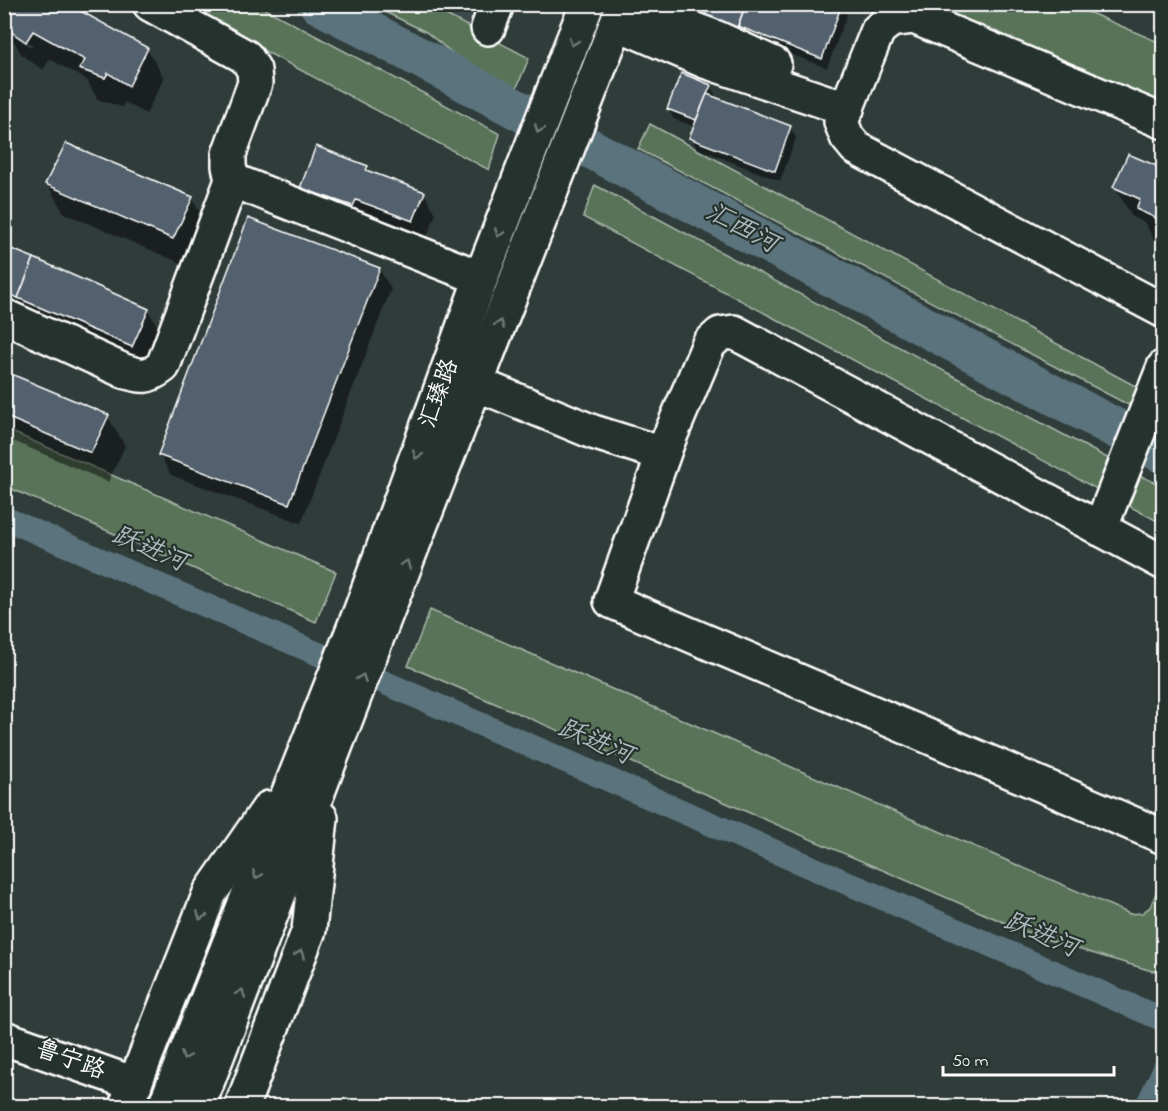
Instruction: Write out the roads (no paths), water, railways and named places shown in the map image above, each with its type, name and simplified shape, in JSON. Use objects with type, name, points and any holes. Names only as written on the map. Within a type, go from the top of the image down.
[{"type":"street","points":[[4,316],[124,371],[140,376],[152,375],[163,366],[232,180],[229,154],[255,83],[254,70],[246,57],[150,4]]},
{"type":"street","name":"汇臻路","points":[[373,615],[482,279],[587,4]]},
{"type":"street","points":[[622,11],[705,61],[849,104]]},
{"type":"street","name":"汇臻路","points":[[373,615],[480,374],[622,11]]},
{"type":"street","points":[[1164,122],[914,17],[891,20],[878,30],[842,122],[847,137],[856,148],[1164,311]]},
{"type":"street","points":[[232,180],[482,279]]},
{"type":"street","points":[[1164,563],[734,332],[720,334],[709,344],[665,448],[611,601],[1164,837]]},
{"type":"street","points":[[1100,529],[1164,367]]},
{"type":"street","points":[[480,374],[593,432],[665,448]]},
{"type":"street","points":[[198,1107],[314,767],[373,615]]},
{"type":"street","points":[[130,1095],[210,893],[314,767]]},
{"type":"street","points":[[165,1107],[314,767]]},
{"type":"street","points":[[242,1107],[309,930],[314,767]]},
{"type":"street","name":"鲁宁路","points":[[4,1038],[130,1095]]},
{"type":"waterway","name":"汇西河","points":[[319,4],[1164,454]]},
{"type":"waterway","name":"跃进河","points":[[4,518],[1164,1020]]},
{"type":"waterway","points":[[1147,1106],[1164,1070]]},
{"type":"tram line","points":[[1155,4],[1164,8]]}]
